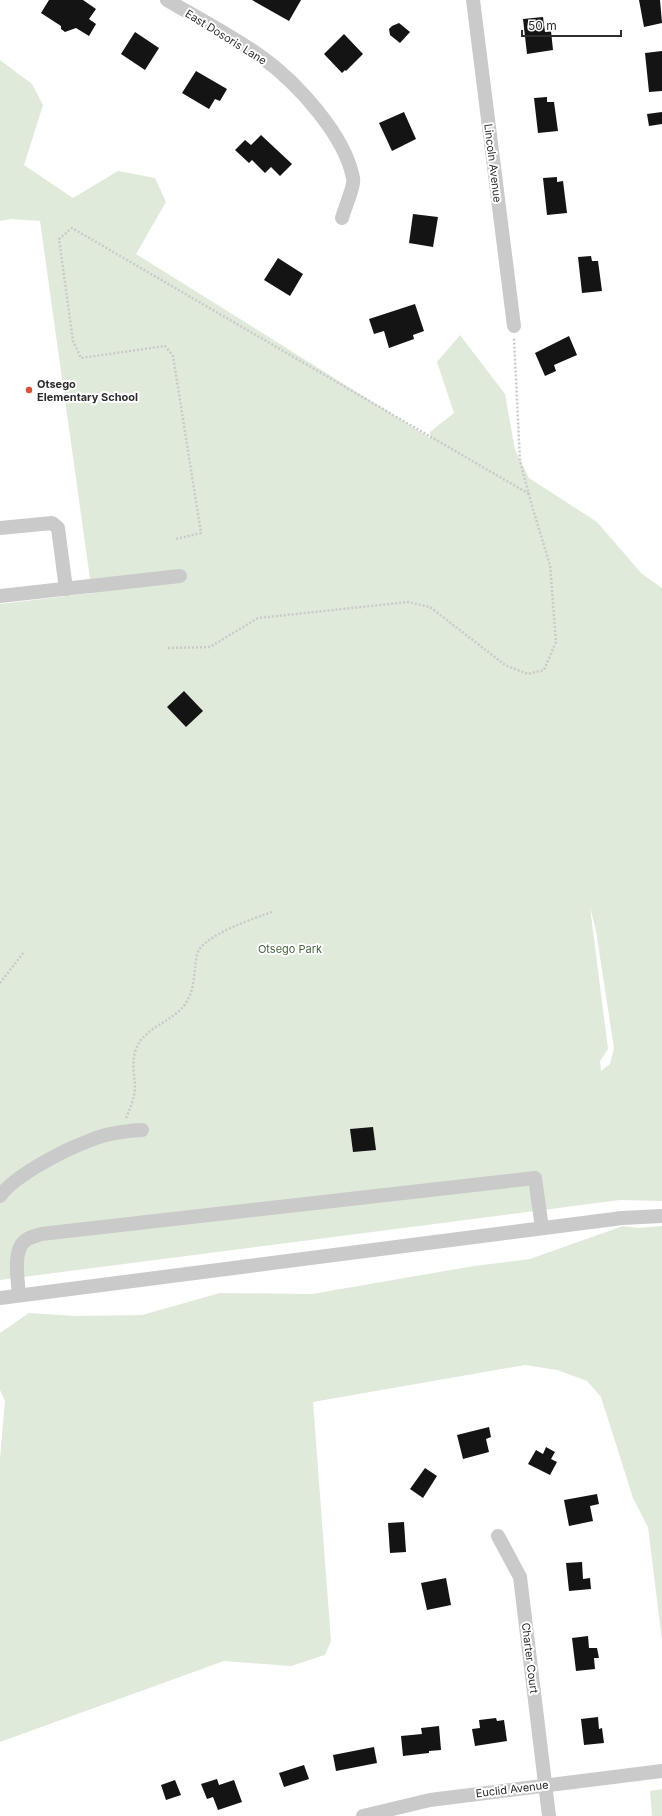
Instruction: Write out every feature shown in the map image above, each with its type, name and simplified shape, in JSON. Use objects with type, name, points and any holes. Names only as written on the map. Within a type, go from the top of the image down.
[{"type":"street","name":"East Dosoris Lane","points":[[167,0],[264,58],[296,88],[320,115],[341,143],[354,179],[342,218]]},
{"type":"street","name":"Lincoln Avenue","points":[[473,0],[514,326]]},
{"type":"street","points":[[0,528],[52,523],[58,528],[66,589]]},
{"type":"street","points":[[0,596],[180,576]]},
{"type":"street","points":[[0,1196],[6,1187],[38,1165],[91,1140],[113,1134],[142,1130]]},
{"type":"street","points":[[19,1295],[17,1262],[19,1248],[26,1240],[41,1234],[536,1178],[542,1228]]},
{"type":"street","points":[[0,1298],[622,1218],[662,1216]]},
{"type":"street","name":"Charter Court","points":[[498,1536],[520,1577],[549,1816]]},
{"type":"street","name":"Euclid Avenue","points":[[363,1816],[430,1800],[662,1771]]},
{"type":"path","points":[[176,539],[201,533],[173,356],[165,346],[81,358],[73,342],[59,238],[72,228],[529,494]]},
{"type":"path","points":[[168,648],[210,648],[258,618],[408,602],[430,607],[505,665],[528,674],[544,670],[556,642],[550,565],[520,461],[514,326]]},
{"type":"path","points":[[113,1134],[131,1108],[135,1089],[133,1073],[136,1050],[145,1035],[181,1009],[190,999],[193,989],[197,953],[208,942],[228,928],[272,912]]},
{"type":"path","points":[[0,983],[24,952]]},
{"type":"green space","name":"Otsego Park","points":[[0,60],[32,84],[43,105],[24,165],[73,198],[118,171],[155,178],[166,202],[136,254],[430,438],[430,432],[454,413],[437,362],[460,335],[505,394],[515,450],[529,478],[597,522],[642,574],[662,588],[662,1201],[620,1200],[0,1280],[0,604],[92,593],[40,221],[11,219],[0,221]],"holes":[[[590,907],[596,931],[614,1048],[610,1064],[601,1071],[600,1061],[608,1049]]]},
{"type":"green space","points":[[623,1226],[638,1228],[662,1226],[662,1641],[648,1527],[633,1498],[601,1397],[587,1381],[557,1370],[525,1365],[313,1402],[331,1641],[325,1655],[291,1666],[224,1661],[0,1742],[0,1459],[5,1401],[0,1390],[0,1333],[29,1313],[76,1316],[142,1315],[220,1293],[312,1294],[474,1266],[530,1259]]},
{"type":"green space","points":[[662,1789],[662,1816],[652,1816],[650,1791]]},
{"type":"building","points":[[49,0],[83,0],[96,9],[89,19],[96,24],[89,36],[76,28],[65,32],[61,29],[61,26],[41,13]]},
{"type":"building","points":[[252,0],[301,0],[289,21]]},
{"type":"building","points":[[639,0],[660,0],[662,23],[644,27]]},
{"type":"building","points":[[543,17],[545,32],[551,31],[553,50],[527,54],[523,19]]},
{"type":"building","points":[[399,23],[410,32],[400,43],[390,35],[389,29]]},
{"type":"building","points":[[135,32],[159,48],[145,70],[121,54]]},
{"type":"building","points":[[344,34],[363,54],[346,71],[345,70],[342,73],[324,54]]},
{"type":"building","points":[[662,51],[662,91],[649,92],[645,53]]},
{"type":"building","points":[[196,71],[227,89],[220,101],[215,99],[209,109],[182,93]]},
{"type":"building","points":[[547,97],[547,102],[554,102],[558,131],[538,133],[534,98]]},
{"type":"building","points":[[404,112],[416,139],[392,151],[379,123]]},
{"type":"building","points":[[662,112],[662,124],[649,126],[647,114]]},
{"type":"building","points":[[261,135],[292,164],[280,176],[271,167],[265,173],[252,160],[249,163],[235,150],[245,140],[251,145]]},
{"type":"building","points":[[557,177],[557,182],[563,181],[567,213],[547,215],[543,178]]},
{"type":"building","points":[[413,214],[438,217],[433,247],[409,243]]},
{"type":"building","points":[[591,256],[592,261],[598,261],[602,291],[582,293],[578,257]]},
{"type":"building","points":[[278,258],[303,274],[290,296],[264,280]]},
{"type":"building","points":[[415,304],[424,331],[413,335],[414,339],[389,348],[384,331],[374,334],[369,319]]},
{"type":"building","points":[[569,336],[577,355],[554,365],[556,371],[545,376],[535,353]]},
{"type":"building","points":[[184,691],[203,711],[186,727],[167,707]]},
{"type":"building","points":[[373,1127],[376,1150],[353,1152],[350,1129]]},
{"type":"building","points":[[489,1427],[491,1437],[486,1439],[489,1452],[463,1459],[457,1435]]},
{"type":"building","points":[[546,1447],[555,1452],[551,1459],[557,1462],[550,1475],[528,1464],[536,1450],[543,1454]]},
{"type":"building","points":[[425,1468],[437,1476],[423,1498],[410,1489]]},
{"type":"building","points":[[597,1494],[599,1504],[590,1506],[593,1521],[569,1526],[564,1500]]},
{"type":"building","points":[[404,1522],[406,1552],[390,1553],[388,1523]]},
{"type":"building","points":[[582,1562],[583,1579],[590,1578],[591,1589],[569,1591],[566,1563]]},
{"type":"building","points":[[446,1578],[451,1605],[427,1610],[421,1583]]},
{"type":"building","points":[[588,1636],[589,1648],[597,1648],[599,1658],[594,1658],[595,1669],[576,1671],[572,1638]]},
{"type":"building","points":[[598,1717],[599,1729],[602,1728],[604,1743],[584,1745],[581,1719]]},
{"type":"building","points":[[496,1718],[497,1721],[504,1720],[507,1741],[475,1746],[472,1729],[480,1728],[479,1720]]},
{"type":"building","points":[[439,1726],[441,1750],[403,1756],[401,1736],[422,1734],[421,1728]]},
{"type":"building","points":[[374,1747],[377,1763],[336,1771],[333,1755]]},
{"type":"building","points":[[304,1765],[309,1779],[284,1787],[279,1773]]},
{"type":"building","points":[[217,1779],[219,1785],[234,1780],[242,1802],[218,1810],[213,1797],[207,1799],[201,1784]]},
{"type":"building","points":[[175,1780],[181,1795],[166,1800],[161,1785]]},
{"type":"place","name":"Otsego Elementary School","points":[[29,390]]}]
